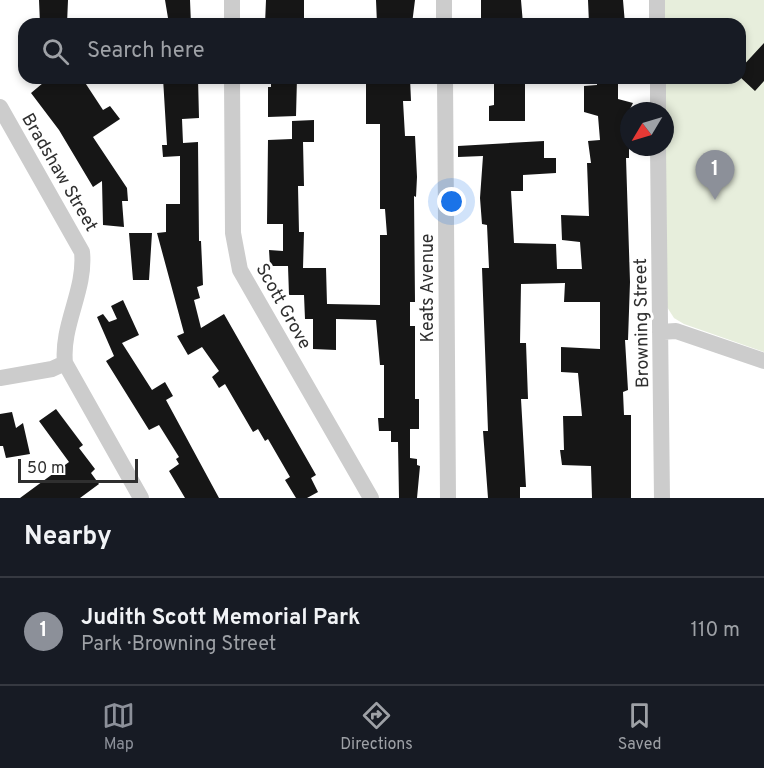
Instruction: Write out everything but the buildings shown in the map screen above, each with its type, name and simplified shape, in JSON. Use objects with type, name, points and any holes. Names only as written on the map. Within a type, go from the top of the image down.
[{"type":"street","points":[[232,0],[232,18]]},
{"type":"street","points":[[444,0],[444,18]]},
{"type":"street","points":[[657,0],[657,18]]},
{"type":"street","name":"Scott Grove","points":[[232,84],[233,233],[238,262],[371,498]]},
{"type":"street","name":"Keats Avenue","points":[[444,84],[448,498]]},
{"type":"street","points":[[658,84],[658,102]]},
{"type":"street","name":"Bradshaw Street","points":[[0,107],[82,252],[84,267],[63,345],[65,363]]},
{"type":"street","name":"Browning Street","points":[[658,156],[662,498]]},
{"type":"street","points":[[660,332],[676,331],[764,361]]},
{"type":"street","points":[[0,378],[52,369],[65,363],[141,498]]},
{"type":"green space","points":[[665,0],[764,0],[764,352],[684,324],[674,318],[667,307],[666,156],[674,156],[674,102],[665,102],[665,84],[746,84],[746,18],[665,18]]},
{"type":"place","name":"Judith Scott Memorial Park","points":[[715,200]]}]
